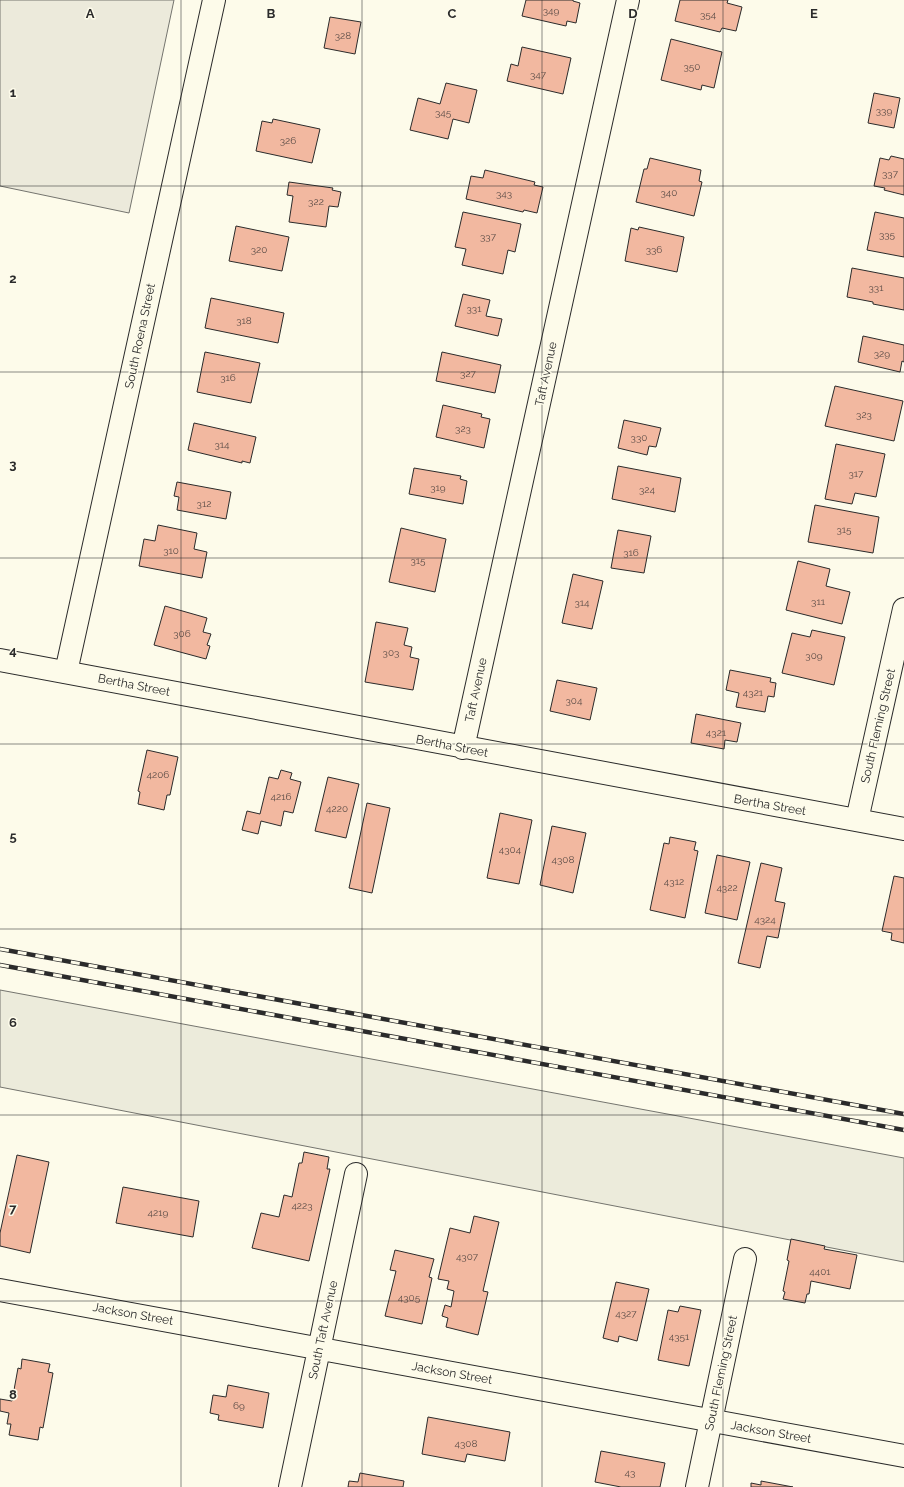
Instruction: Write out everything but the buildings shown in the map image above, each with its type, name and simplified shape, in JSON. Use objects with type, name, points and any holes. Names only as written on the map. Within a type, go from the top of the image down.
[{"type":"street","name":"South Roena Street","points":[[66,672],[214,0]]},
{"type":"street","name":"Taft Avenue","points":[[463,748],[628,0]]},
{"type":"street","name":"South Fleming Street","points":[[857,820],[904,609]]},
{"type":"street","name":"Bertha Street","points":[[0,660],[463,748],[904,829]]},
{"type":"street","name":"South Taft Avenue","points":[[290,1487],[356,1174]]},
{"type":"street","name":"South Fleming Street","points":[[697,1487],[745,1259]]},
{"type":"street","name":"Jackson Street","points":[[0,1290],[904,1456]]},
{"type":"shaded area","points":[[0,0],[174,0],[129,213],[0,186]]},
{"type":"shaded area","points":[[0,990],[904,1158],[904,1262],[0,1087]]},
{"type":"railway","points":[[0,949],[904,1114]]},
{"type":"railway","points":[[0,965],[904,1130]]}]
